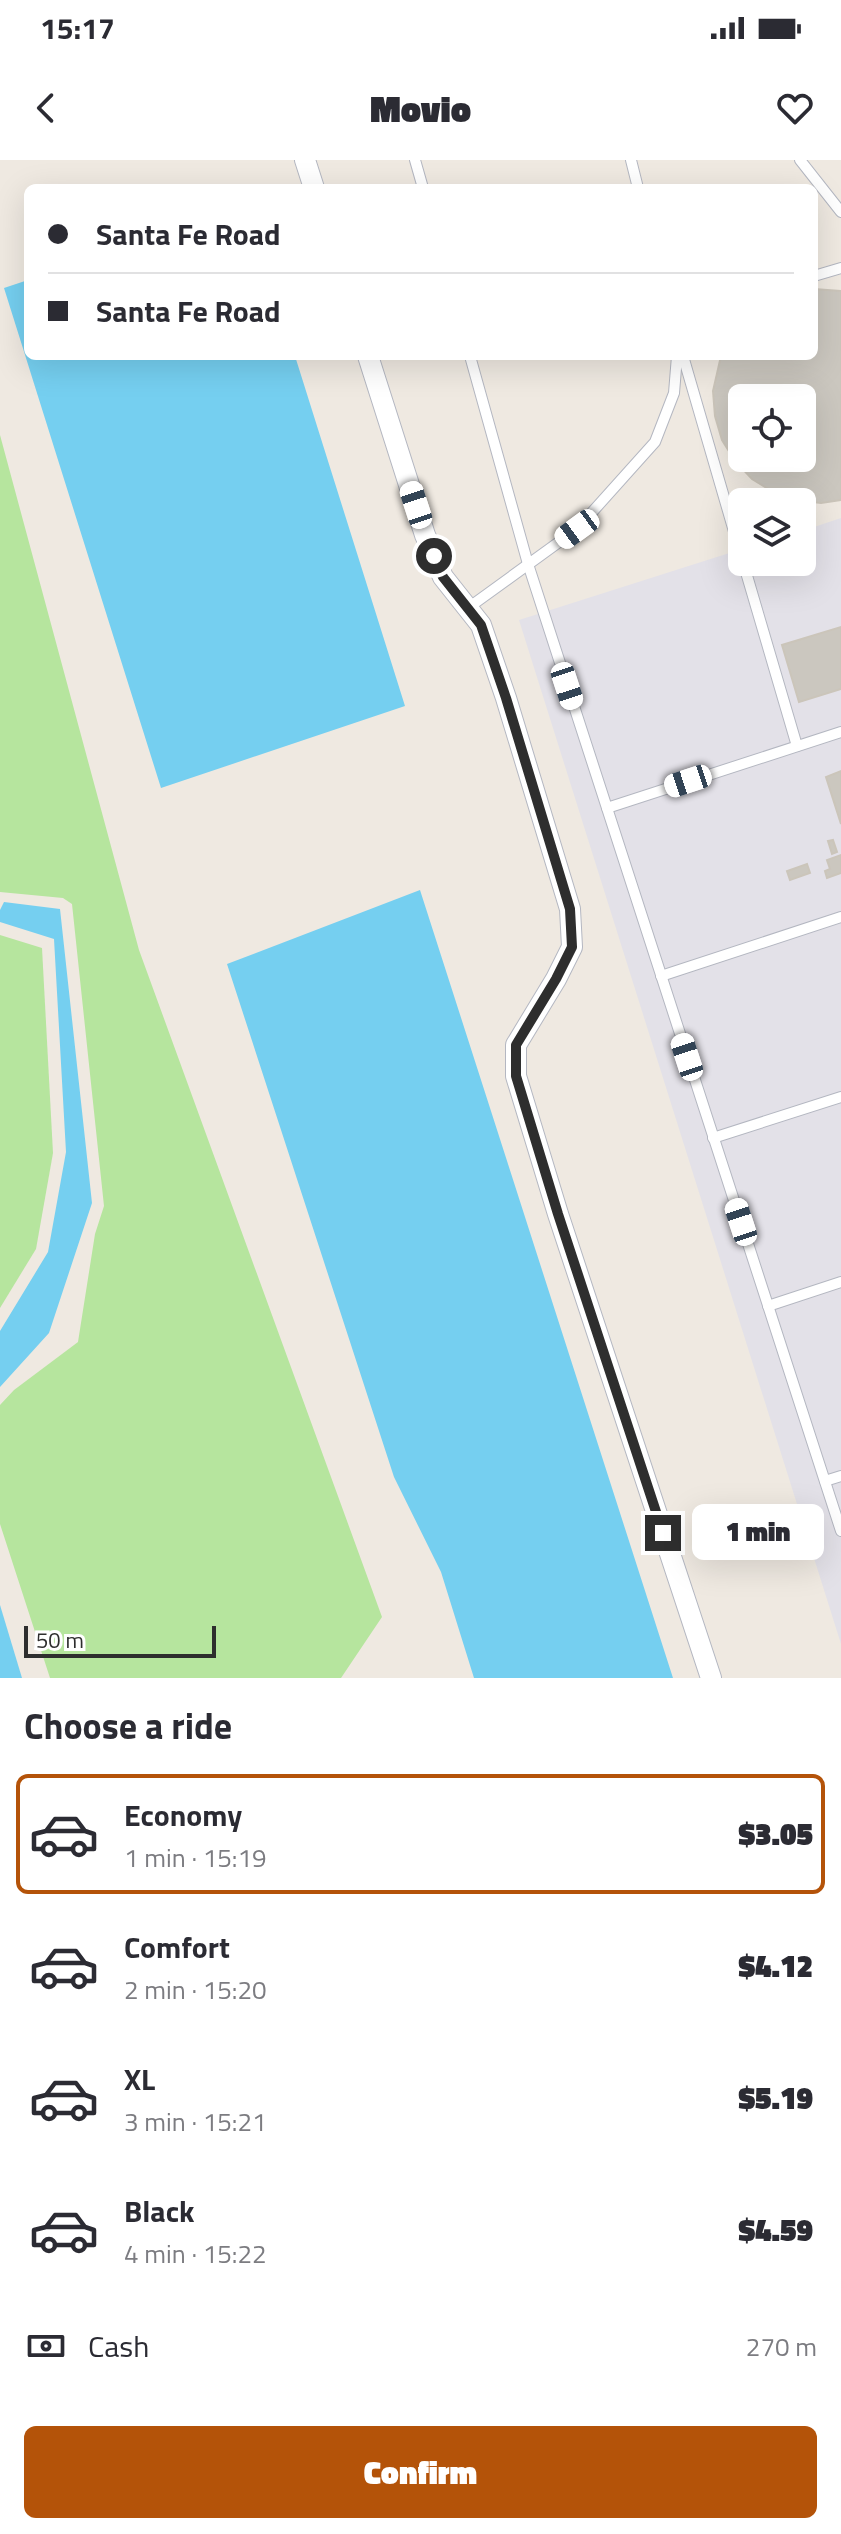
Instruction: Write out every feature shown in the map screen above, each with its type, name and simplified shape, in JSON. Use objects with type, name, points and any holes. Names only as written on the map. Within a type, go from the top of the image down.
[{"type":"street","points":[[305,160],[313,184]]},
{"type":"street","points":[[369,360],[425,535],[443,577],[481,625],[570,909],[572,947],[516,1045],[516,1076],[558,1214],[711,1678]]},
{"type":"lane","points":[[415,160],[422,184]]},
{"type":"lane","points":[[631,160],[637,184]]},
{"type":"lane","points":[[800,160],[841,212]]},
{"type":"lane","points":[[818,275],[841,268]]},
{"type":"lane","points":[[471,360],[528,564],[841,1531]]},
{"type":"lane","points":[[468,608],[577,529],[655,442],[674,393],[679,360]]},
{"type":"lane","points":[[681,360],[728,514]]},
{"type":"lane","points":[[747,576],[797,746]]},
{"type":"lane","points":[[607,808],[841,732]]},
{"type":"lane","points":[[661,976],[841,917]]},
{"type":"lane","points":[[713,1138],[841,1097]]},
{"type":"lane","points":[[768,1306],[841,1282]]},
{"type":"lane","points":[[825,1481],[841,1476]]},
{"type":"shaded area","points":[[841,518],[841,1644],[519,620],[728,553],[728,576],[816,576],[816,526]]},
{"type":"green space","points":[[0,435],[139,950],[382,1617],[341,1678],[50,1678],[0,1524],[0,1405],[14,1390],[78,1342],[95,1234],[104,1206],[72,904],[63,898],[0,892]]},
{"type":"green space","points":[[0,935],[42,948],[53,1153],[36,1249],[0,1308]]},
{"type":"water","points":[[24,281],[24,352],[4,288]]},
{"type":"water","points":[[27,360],[296,360],[405,706],[161,788]]},
{"type":"water","points":[[420,890],[673,1678],[474,1678],[441,1572],[394,1477],[227,964]]},
{"type":"water","points":[[4,902],[60,909],[92,1203],[49,1333],[0,1387],[0,1331],[48,1252],[66,1152],[54,939],[0,922]]},
{"type":"water","points":[[0,1605],[22,1678],[0,1678]]},
{"type":"building","points":[[818,289],[841,291],[841,500],[816,502],[816,488],[767,488],[745,472],[816,472],[816,384],[728,384],[728,450],[715,416],[713,391],[720,360],[818,360]]},
{"type":"building","points":[[841,627],[841,689],[799,702],[782,645]]},
{"type":"building","points":[[841,771],[841,824],[826,777]]},
{"type":"building","points":[[833,840],[837,852],[832,854],[828,841]]},
{"type":"building","points":[[841,855],[841,873],[827,878],[825,871],[830,869],[827,860]]},
{"type":"building","points":[[807,864],[810,873],[790,880],[787,871]]},
{"type":"route","points":[[434,556],[443,577],[481,625],[570,909],[572,947],[516,1045],[516,1076],[663,1533]]}]
